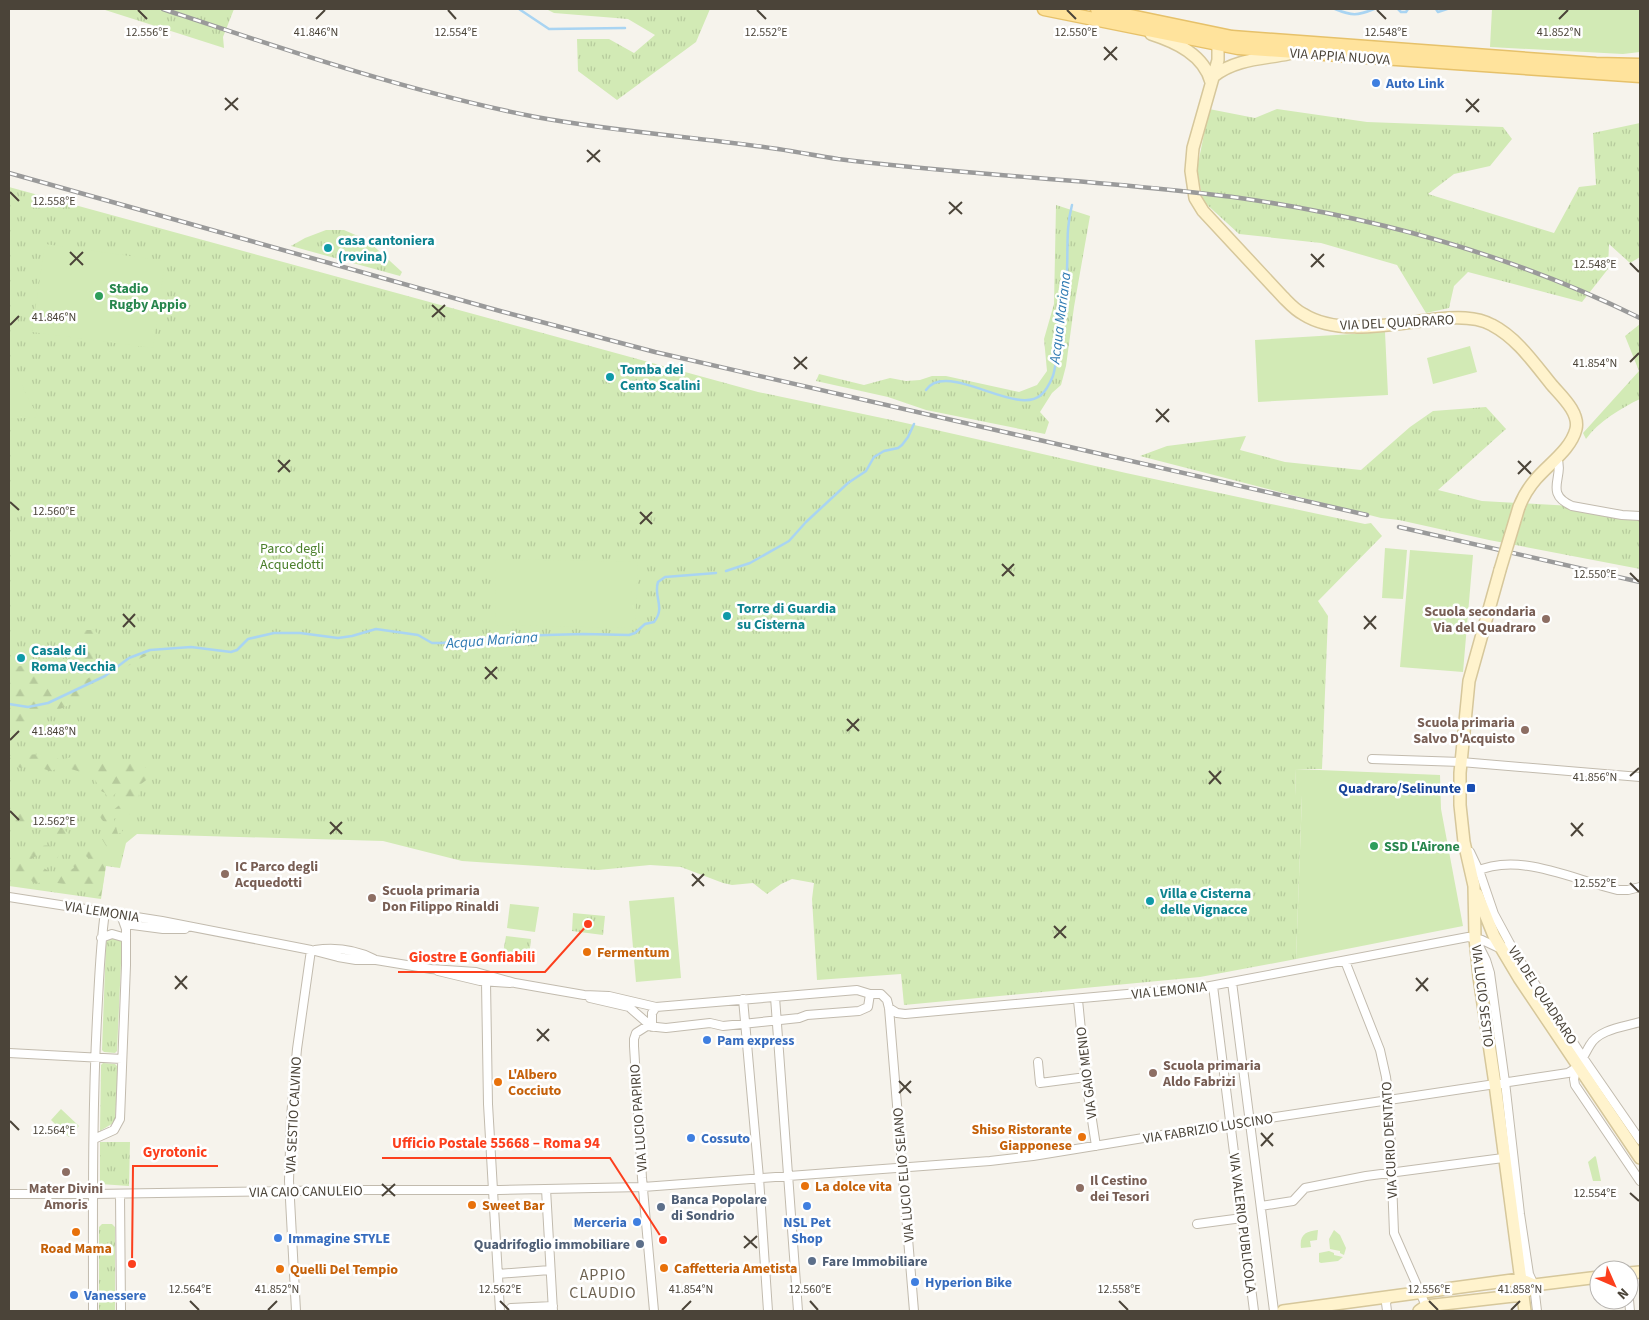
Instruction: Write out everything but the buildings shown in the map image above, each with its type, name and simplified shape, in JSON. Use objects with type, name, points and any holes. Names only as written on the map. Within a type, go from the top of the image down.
[{"type":"main road","name":"VIA APPIA NUOVA","points":[[1044,9],[1218,45],[1294,53],[1640,76]]},
{"type":"main road","name":"VIA APPIA NUOVA","points":[[1097,9],[1211,33],[1269,40],[1596,64],[1640,65]]},
{"type":"main road","points":[[1127,27],[1154,35],[1186,50],[1203,63],[1213,79],[1224,68],[1234,64],[1294,53]]},
{"type":"main road","points":[[1211,33],[1218,45]]},
{"type":"main road","name":"VIA DEL QUADRARO","points":[[1218,45],[1218,56],[1213,79],[1192,155],[1193,188],[1196,201],[1203,211],[1292,305],[1302,314],[1313,320],[1332,325],[1352,327],[1461,318],[1482,321],[1500,330],[1527,355],[1574,414],[1576,425],[1574,434],[1557,458],[1533,483],[1524,496],[1519,508],[1469,681],[1461,762],[1460,805],[1464,842],[1475,872],[1476,938]]},
{"type":"main road","name":"VIA DEL QUADRARO","points":[[1474,886],[1486,919],[1506,947],[1580,1062],[1619,1128],[1640,1158]]},
{"type":"main road","name":"VIA LUCIO SESTIO","points":[[1476,938],[1479,977],[1493,1071],[1500,1083],[1503,1158],[1524,1311]]},
{"type":"main road","points":[[1283,1311],[1348,1304],[1389,1296],[1520,1279],[1534,1285],[1589,1278]]},
{"type":"main road","points":[[1422,1309],[1522,1296],[1534,1285]]},
{"type":"street","points":[[1557,458],[1560,468],[1556,483],[1557,490],[1559,496],[1565,502],[1572,506],[1622,515],[1640,516]]},
{"type":"street","points":[[1372,759],[1461,762],[1640,777]]},
{"type":"street","points":[[1475,872],[1487,868],[1519,864],[1618,890],[1640,887]]},
{"type":"street","name":"VIA DEL QUADRARO","points":[[1475,872],[1494,914],[1506,947]]},
{"type":"street","name":"VIA LEMONIA","points":[[9,897],[162,921],[311,950],[343,949],[362,953],[376,960],[431,969],[449,975],[475,976],[584,995],[609,996],[656,1007],[859,990],[884,996],[889,1008],[903,1014],[1078,1000],[1213,986],[1468,937],[1476,938]]},
{"type":"street","points":[[93,1311],[95,1058],[101,938],[105,912]]},
{"type":"street","points":[[94,1138],[112,1131],[119,1124],[126,938],[125,924],[121,915]]},
{"type":"street","name":"VIA LEMONIA","points":[[125,924],[163,929],[194,928]]},
{"type":"street","points":[[101,938],[112,934],[126,938]]},
{"type":"street","name":"VIA DEL QUADRARO","points":[[1476,938],[1506,947]]},
{"type":"street","name":"VIA LUCIO SESTIO","points":[[1476,938],[1489,968],[1502,1061],[1500,1083],[1529,1274],[1534,1285],[1537,1311]]},
{"type":"street","name":"VIA SESTIO CALVINO","points":[[296,1311],[290,1191],[292,1116],[297,1049],[311,950]]},
{"type":"street","name":"VIA CURIO DENTATO","points":[[1345,961],[1380,1050],[1389,1101],[1394,1233],[1419,1292],[1422,1309]]},
{"type":"street","name":"VIA LEMONIA","points":[[475,976],[486,982],[515,983]]},
{"type":"street","points":[[486,982],[487,1088],[500,1311]]},
{"type":"street","name":"VIA VALERIO PUBLICOLA","points":[[1232,982],[1274,1311]]},
{"type":"street","name":"VIA VALERIO PUBLICOLA","points":[[1213,986],[1254,1311]]},
{"type":"street","points":[[656,1007],[652,1016],[652,1027],[666,1028],[710,1023],[723,1026],[800,1018],[807,1015],[862,1011],[870,1004],[870,994]]},
{"type":"street","name":"VIA LEMONIA","points":[[584,995],[629,1007],[652,1027]]},
{"type":"street","points":[[774,997],[798,1311]]},
{"type":"street","points":[[743,999],[759,1178],[768,1311]]},
{"type":"street","name":"VIA GAIO MENIO","points":[[1078,1000],[1096,1146]]},
{"type":"street","name":"VIA LUCIO ELIO SEIANO","points":[[889,1008],[914,1311]]},
{"type":"street","points":[[1640,1022],[1613,1029],[1599,1036],[1590,1045],[1580,1062],[1574,1079],[1575,1085],[1640,1181]]},
{"type":"street","name":"VIA LUCIO PAPIRIO","points":[[652,1027],[641,1028],[634,1038],[643,1187],[654,1311]]},
{"type":"street","points":[[9,1053],[122,1059]]},
{"type":"street","points":[[1493,1071],[1502,1061]]},
{"type":"street","points":[[1038,1062],[1040,1083],[1086,1077]]},
{"type":"street","name":"VIA DEL QUADRARO","points":[[1580,1062],[1640,1140]]},
{"type":"street","name":"VIA FABRIZIO LUSCINO","points":[[787,1176],[1014,1158],[1568,1073],[1580,1062]]},
{"type":"street","points":[[1619,1128],[1635,1132]]},
{"type":"street","points":[[1261,1206],[1293,1201],[1305,1188],[1391,1172],[1503,1158]]},
{"type":"street","name":"VIA CAIO CANULEIO","points":[[9,1194],[546,1190],[643,1187],[787,1176]]},
{"type":"street","points":[[511,1308],[553,1308],[546,1190]]},
{"type":"street","points":[[120,1194],[121,1311]]},
{"type":"street","points":[[1197,1224],[1242,1218]]},
{"type":"street","points":[[1518,1267],[1527,1258]]},
{"type":"street","points":[[498,1274],[550,1270]]},
{"type":"street","points":[[1387,1311],[1386,1303],[1389,1296]]},
{"type":"green space","points":[[102,9],[234,9],[223,37],[224,48]]},
{"type":"green space","points":[[546,9],[710,9],[696,42],[617,100],[578,71],[577,39],[609,39],[634,53],[655,35],[628,19],[554,13]]},
{"type":"green space","points":[[1492,9],[1640,9],[1640,52],[1623,54],[1490,47]]},
{"type":"green space","points":[[1209,109],[1255,118],[1277,109],[1367,122],[1503,127],[1512,139],[1490,166],[1454,174],[1428,194],[1554,233],[1579,187],[1596,185],[1593,133],[1640,123],[1640,257],[1630,263],[1609,244],[1608,269],[1582,302],[1468,272],[1454,286],[1449,308],[1426,313],[1397,265],[1321,243],[1239,234],[1203,201],[1197,169]]},
{"type":"green space","name":"Parco degli Acquedotti","points":[[9,187],[758,392],[1126,473],[1365,524],[1371,523],[1382,536],[1318,601],[1328,616],[1322,769],[1295,769],[1296,796],[1302,795],[1296,959],[1200,977],[904,1005],[901,974],[817,980],[812,899],[814,883],[792,879],[767,894],[753,883],[732,885],[723,883],[681,867],[650,865],[598,870],[462,861],[383,841],[137,834],[126,843],[120,868],[106,866],[101,899],[9,886]]},
{"type":"green space","points":[[1056,205],[1090,216],[1066,366],[1061,385],[1052,393],[1040,412],[1049,422],[1045,434],[926,410],[888,397],[816,381],[819,374],[864,385],[890,378],[906,381],[920,380],[932,376],[946,376],[1019,392],[1037,385],[1047,371],[1044,339],[1054,304]]},
{"type":"green space","points":[[326,230],[344,230],[367,240],[402,272],[400,276],[291,246]]},
{"type":"green space","name":"Stadio Rugby Appio","points":[[45,244],[165,261],[153,348],[32,332]]},
{"type":"green space","points":[[1640,324],[1640,399],[1610,416],[1586,439],[1583,433],[1639,371],[1625,336]]},
{"type":"green space","points":[[1385,332],[1388,395],[1258,402],[1255,340]]},
{"type":"green space","points":[[1470,346],[1477,372],[1433,384],[1427,358]]},
{"type":"green space","points":[[9,360],[38,417],[9,419]]},
{"type":"green space","points":[[1486,407],[1506,429],[1438,490],[1482,501],[1572,506],[1640,514],[1640,569],[1489,540],[1399,520],[1381,518],[1140,456],[1167,446],[1246,436],[1240,450],[1285,462],[1361,470],[1410,427],[1433,411]]},
{"type":"green space","points":[[1385,548],[1407,550],[1403,599],[1382,598]]},
{"type":"green space","points":[[1410,550],[1473,555],[1463,672],[1400,667]]},
{"type":"green space","points":[[496,559],[638,562],[635,622],[628,628],[495,625]]},
{"type":"green space","points":[[84,630],[94,630],[99,635],[95,646],[95,655],[104,674],[109,675],[122,665],[146,653],[148,648],[144,639],[145,635],[153,643],[151,654],[135,661],[84,698],[53,712],[12,727],[9,726],[9,667],[46,664],[49,670],[45,675],[46,681],[73,688],[90,677],[82,656],[80,636]]},
{"type":"green space","points":[[41,754],[62,760],[71,757],[77,759],[96,759],[101,763],[110,759],[115,762],[123,760],[127,762],[136,759],[148,770],[149,778],[141,784],[138,800],[130,809],[130,814],[114,819],[118,834],[128,824],[131,826],[133,836],[126,842],[121,840],[111,858],[112,866],[106,865],[101,896],[90,894],[83,887],[57,883],[54,879],[36,884],[28,878],[21,879],[9,876],[9,853],[11,855],[16,853],[23,855],[29,850],[34,851],[43,846],[59,850],[56,860],[47,853],[34,857],[30,861],[31,864],[40,866],[52,874],[57,871],[62,875],[74,868],[70,859],[74,855],[77,855],[84,863],[88,863],[88,858],[85,855],[86,851],[102,853],[108,849],[102,839],[108,834],[107,824],[99,815],[101,811],[106,809],[112,811],[123,800],[123,794],[120,792],[110,799],[106,797],[91,772],[81,772],[64,767],[50,771],[44,769],[38,771],[30,766],[20,768],[16,765],[9,767],[9,756]]},
{"type":"green space","name":"SSD L'Airone","points":[[1295,769],[1440,775],[1441,809],[1463,926],[1296,959],[1302,796],[1296,796]]},
{"type":"green space","points":[[9,798],[21,799],[31,815],[24,826],[20,826],[15,822],[14,817],[9,818]]},
{"type":"green space","points":[[45,815],[50,820],[54,820],[71,836],[69,839],[65,841],[34,825],[37,818]]},
{"type":"green space","points":[[674,897],[681,978],[636,982],[629,901]]},
{"type":"green space","points":[[510,904],[539,907],[535,932],[507,928]]},
{"type":"green space","points":[[573,913],[605,916],[603,935],[572,931]]},
{"type":"green space","points":[[506,936],[531,939],[529,957],[503,953]]},
{"type":"green space","points":[[109,937],[121,939],[122,941],[117,1051],[115,1053],[102,1050],[106,942]]},
{"type":"green space","points":[[103,1063],[115,1064],[118,1067],[115,1122],[100,1131],[101,1065]]},
{"type":"green space","points":[[61,1109],[79,1126],[69,1137],[51,1120]]},
{"type":"green space","points":[[100,1142],[130,1142],[129,1186],[100,1184]]},
{"type":"green space","points":[[1595,1156],[1601,1181],[1593,1181],[1588,1162]]},
{"type":"green space","points":[[102,1224],[112,1224],[115,1227],[115,1311],[99,1311],[99,1227]]},
{"type":"green space","points":[[1318,1230],[1317,1240],[1310,1241],[1311,1247],[1301,1248],[1301,1240],[1304,1234]]},
{"type":"green space","points":[[1334,1230],[1340,1235],[1346,1248],[1344,1255],[1340,1251],[1330,1249],[1329,1239]]},
{"type":"green space","points":[[1329,1251],[1334,1253],[1334,1255],[1343,1257],[1338,1261],[1319,1262],[1319,1253]]},
{"type":"waterway","points":[[519,9],[549,29],[625,28]]},
{"type":"waterway","points":[[1335,9],[1354,14],[1374,9]]},
{"type":"waterway","points":[[1398,9],[1401,12],[1406,12],[1408,9]]},
{"type":"waterway","points":[[1436,9],[1438,12],[1447,9]]},
{"type":"waterway","name":"Acqua Mariana","points":[[926,390],[936,383],[949,381],[1015,399],[1030,400],[1045,391],[1053,376],[1056,361],[1066,286],[1068,229],[1072,205]]},
{"type":"waterway","name":"Acqua Mariana","points":[[726,571],[750,563],[789,541],[806,522],[848,483],[866,471],[874,457],[884,451],[898,448],[902,445],[914,424]]},
{"type":"waterway","name":"Acqua Mariana","points":[[9,704],[28,707],[48,703],[105,676],[129,658],[150,650],[191,647],[231,652],[237,650],[248,639],[274,633],[300,633],[338,638],[376,629],[418,635],[432,643],[509,636],[629,635],[635,633],[645,624],[654,622],[659,612],[658,582],[665,577],[716,573]]},
{"type":"railway","points":[[163,9],[302,55],[395,83],[536,117],[597,127],[748,145],[888,165],[1140,187],[1240,198],[1343,216],[1445,242],[1495,258],[1593,296],[1640,318]]},
{"type":"railway","points":[[9,173],[500,311],[655,352],[1367,515]]},
{"type":"railway","points":[[1399,527],[1640,582]]},
{"type":"place","name":"Auto Link","points":[[1376,83]]},
{"type":"place","name":"casa cantoniera (rovina)","points":[[328,248]]},
{"type":"place","name":"Stadio Rugby Appio","points":[[99,296]]},
{"type":"place","name":"Tomba dei Cento Scalini","points":[[610,377]]},
{"type":"place","name":"Torre di Guardia su Cisterna","points":[[727,616]]},
{"type":"place","name":"Scuola secondaria Via del Quadraro","points":[[1546,619]]},
{"type":"place","name":"Casale di Roma Vecchia","points":[[21,658]]},
{"type":"place","name":"Scuola primaria Salvo D'Acquisto","points":[[1525,730]]},
{"type":"place","name":"Quadraro/Selinunte","points":[[1471,788]]},
{"type":"place","name":"SSD L'Airone","points":[[1374,846]]},
{"type":"place","name":"IC Parco degli Acquedotti","points":[[225,874]]},
{"type":"place","name":"Scuola primaria Don Filippo Rinaldi","points":[[372,898]]},
{"type":"place","name":"Villa e Cisterna delle Vignacce","points":[[1150,901]]},
{"type":"place","name":"Giostre E Gonfiabili","points":[[588,924]]},
{"type":"place","name":"Fermentum","points":[[587,952]]},
{"type":"place","name":"Pam express","points":[[707,1040]]},
{"type":"place","name":"Scuola primaria Aldo Fabrizi","points":[[1153,1073]]},
{"type":"place","name":"L'Albero Cocciuto","points":[[498,1082]]},
{"type":"place","name":"Shiso Ristorante Giapponese","points":[[1082,1137]]},
{"type":"place","name":"Cossuto","points":[[691,1138]]},
{"type":"place","name":"Mater Divini Amoris","points":[[66,1172]]},
{"type":"place","name":"La dolce vita","points":[[805,1186]]},
{"type":"place","name":"Il Cestino dei Tesori","points":[[1080,1188]]},
{"type":"place","name":"Sweet Bar","points":[[472,1205]]},
{"type":"place","name":"NSL Pet Shop","points":[[807,1206]]},
{"type":"place","name":"Banca Popolare di Sondrio","points":[[661,1207]]},
{"type":"place","name":"Merceria","points":[[637,1222]]},
{"type":"place","name":"Road Mama","points":[[76,1232]]},
{"type":"place","name":"Immagine STYLE","points":[[278,1238]]},
{"type":"place","name":"Ufficio Postale 55668 – Roma 94","points":[[663,1240]]},
{"type":"place","name":"Quadrifoglio immobiliare","points":[[640,1244]]},
{"type":"place","name":"Fare Immobiliare","points":[[812,1261]]},
{"type":"place","name":"Gyrotonic","points":[[132,1264]]},
{"type":"place","name":"Caffetteria Ametista","points":[[664,1268]]},
{"type":"place","name":"Quelli Del Tempio","points":[[280,1269]]},
{"type":"place","name":"Hyperion Bike","points":[[915,1282]]},
{"type":"place","name":"Vanessere","points":[[74,1295]]},
{"type":"district","name":"APPIO CLAUDIO","points":[[603,1283]]}]
